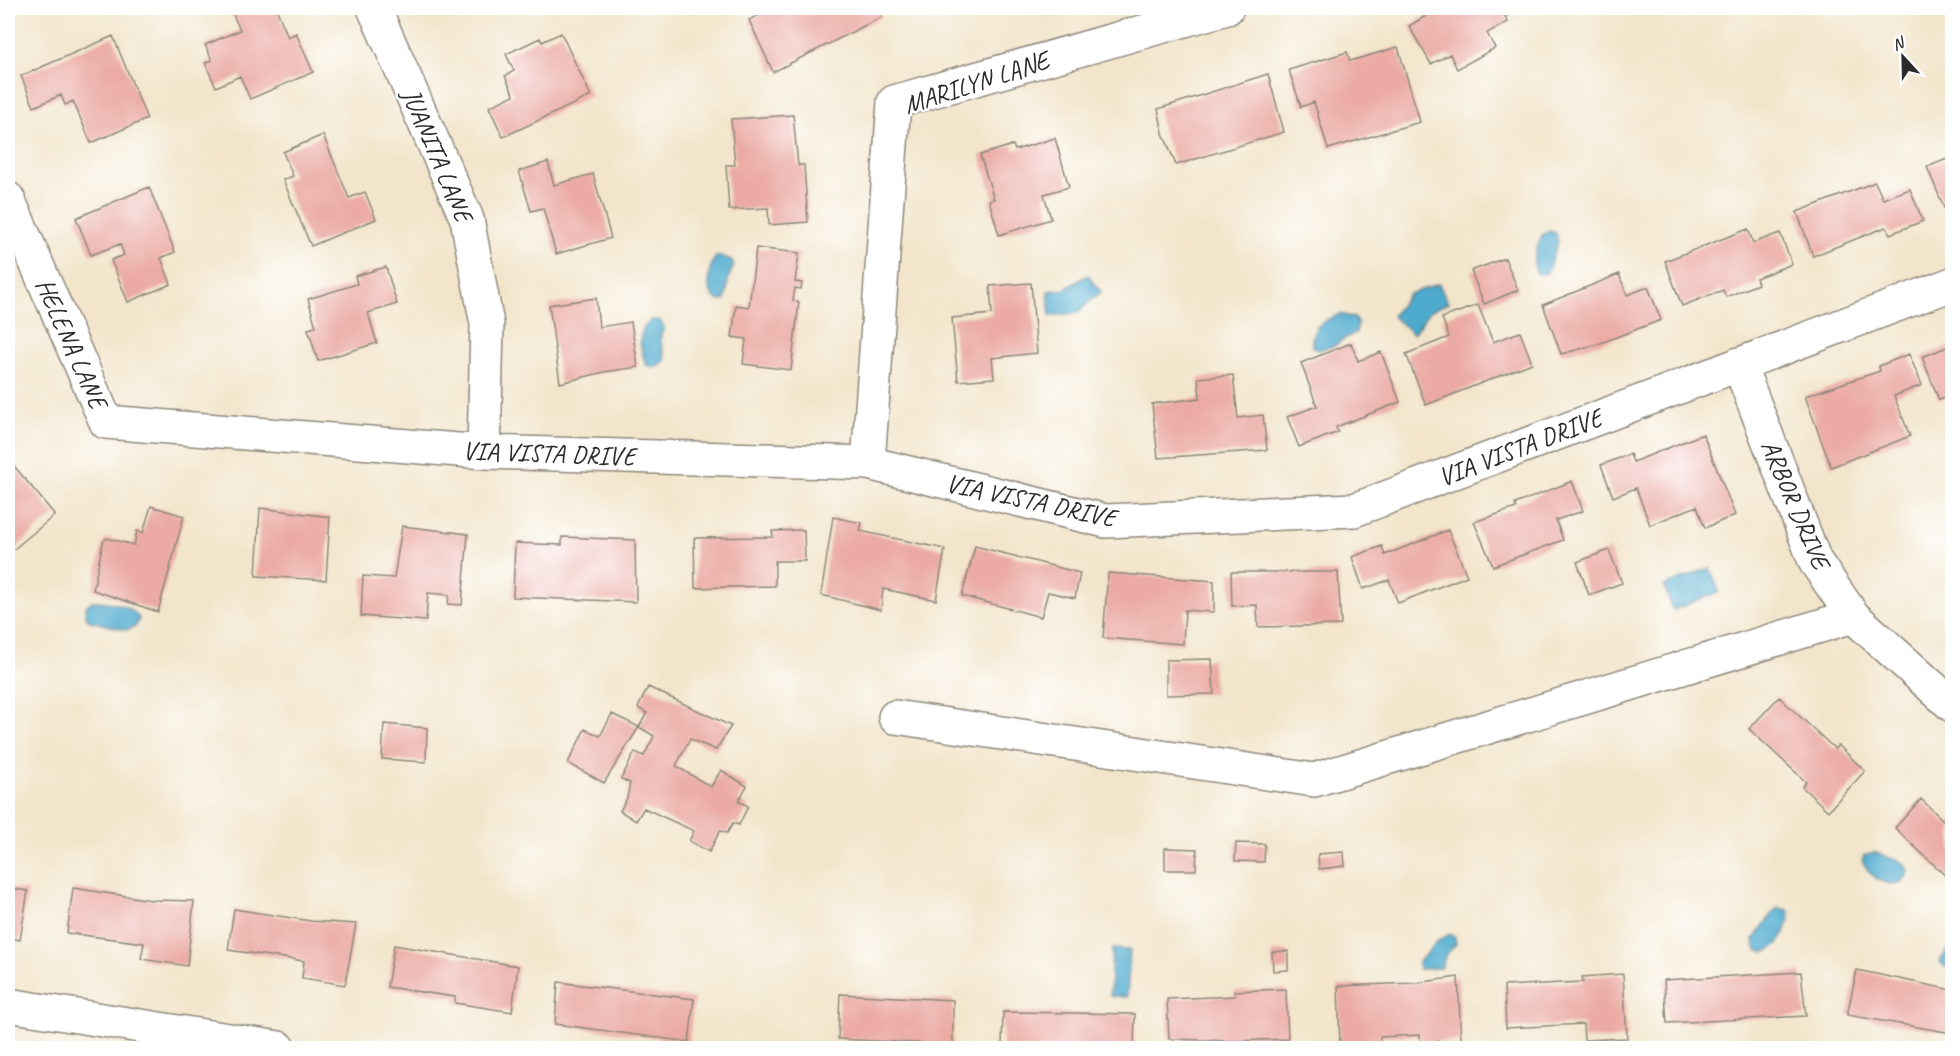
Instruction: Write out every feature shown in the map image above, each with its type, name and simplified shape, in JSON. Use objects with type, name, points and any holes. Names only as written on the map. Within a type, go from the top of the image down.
[{"type":"street","name":"JUANITA LANE","points":[[374,8],[467,219],[487,324],[484,452]]},
{"type":"street","name":"MARILYN LANE","points":[[868,463],[894,102],[1227,8]]},
{"type":"street","name":"HELENA LANE","points":[[8,199],[106,422]]},
{"type":"street","name":"VIA VISTA DRIVE","points":[[106,422],[484,452],[868,463],[1106,521],[1354,510],[1953,284]]},
{"type":"street","name":"ARBOR DRIVE","points":[[1739,364],[1815,561],[1853,616],[1953,705]]},
{"type":"street","points":[[895,717],[1314,780],[1853,616]]},
{"type":"street","points":[[8,1005],[279,1048]]},
{"type":"water","points":[[1550,231],[1556,233],[1558,242],[1547,273],[1538,274],[1534,265],[1536,250],[1542,235]]},
{"type":"water","points":[[716,257],[732,260],[734,266],[728,280],[725,300],[719,301],[711,292],[708,280],[713,262]]},
{"type":"water","points":[[1088,275],[1101,292],[1077,313],[1050,316],[1048,291],[1065,289]]},
{"type":"water","points":[[1439,284],[1448,303],[1430,311],[1413,334],[1392,316],[1409,294]]},
{"type":"water","points":[[1341,314],[1354,318],[1358,324],[1356,332],[1333,346],[1318,350],[1313,347],[1313,335],[1319,325]]},
{"type":"water","points":[[651,320],[659,320],[664,329],[661,341],[665,361],[654,368],[646,365],[640,341],[643,330]]},
{"type":"water","points":[[1710,568],[1719,592],[1673,610],[1664,586]]},
{"type":"water","points":[[92,601],[111,603],[130,609],[139,618],[136,626],[127,630],[90,621],[85,612],[87,605]]},
{"type":"water","points":[[1874,852],[1904,863],[1908,870],[1904,880],[1892,884],[1875,877],[1862,860],[1864,855]]},
{"type":"water","points":[[1779,908],[1788,910],[1790,913],[1783,936],[1772,949],[1766,952],[1758,951],[1754,939]]},
{"type":"water","points":[[1450,934],[1455,936],[1456,944],[1446,954],[1441,968],[1419,969],[1418,963],[1436,942]]},
{"type":"water","points":[[1952,944],[1952,971],[1939,962]]},
{"type":"water","points":[[1112,949],[1130,950],[1127,997],[1110,996]]},
{"type":"building","points":[[230,8],[276,8],[288,37],[296,33],[313,72],[250,99],[240,76],[216,87],[205,63],[212,60],[205,45],[240,30]]},
{"type":"building","points":[[439,8],[459,8],[443,15]]},
{"type":"building","points":[[773,8],[877,8],[882,17],[773,72],[749,20]]},
{"type":"building","points":[[1439,8],[1522,8],[1505,16],[1508,22],[1487,33],[1495,48],[1457,69],[1450,54],[1431,64],[1409,26]]},
{"type":"building","points":[[561,33],[591,96],[503,137],[489,107],[514,95],[505,76],[514,71],[506,54],[540,38],[542,42]]},
{"type":"building","points":[[113,36],[147,119],[91,143],[73,101],[65,105],[61,95],[34,107],[21,76]]},
{"type":"building","points":[[1398,47],[1420,122],[1328,149],[1314,102],[1301,107],[1289,70],[1347,52],[1350,61]]},
{"type":"building","points":[[1268,74],[1284,132],[1176,165],[1163,133],[1158,109]]},
{"type":"building","points":[[793,115],[798,165],[804,165],[808,222],[769,225],[768,208],[729,210],[726,165],[735,165],[731,119]]},
{"type":"building","points":[[323,135],[349,198],[365,192],[376,219],[311,246],[283,180],[293,176],[283,152]]},
{"type":"building","points":[[1055,138],[1069,187],[1044,194],[1051,219],[999,235],[989,200],[994,199],[980,155],[1013,145],[1015,150]]},
{"type":"building","points":[[1952,157],[1952,207],[1945,210],[1927,167]]},
{"type":"building","points":[[548,162],[554,185],[593,174],[611,238],[556,254],[543,208],[531,211],[519,171]]},
{"type":"building","points":[[1875,182],[1883,199],[1910,189],[1923,221],[1890,234],[1886,227],[1813,256],[1797,212]]},
{"type":"building","points":[[149,187],[175,252],[161,258],[171,284],[128,302],[111,260],[124,255],[120,244],[91,255],[76,218]]},
{"type":"building","points":[[1748,229],[1753,243],[1780,233],[1792,264],[1756,278],[1758,284],[1726,297],[1723,290],[1682,306],[1665,261]]},
{"type":"building","points":[[756,248],[799,253],[795,282],[802,283],[801,289],[795,288],[793,301],[799,302],[791,370],[743,364],[746,339],[732,337],[736,305],[749,307]]},
{"type":"building","points":[[1505,258],[1518,290],[1484,304],[1471,271]]},
{"type":"building","points":[[386,267],[397,304],[368,313],[377,343],[318,361],[308,329],[316,327],[308,299],[357,284],[355,276]]},
{"type":"building","points":[[1619,274],[1627,295],[1648,287],[1661,320],[1598,344],[1561,354],[1543,305]]},
{"type":"building","points":[[1031,283],[1037,353],[992,358],[994,378],[958,381],[952,318],[992,314],[990,286]]},
{"type":"building","points":[[596,298],[599,327],[631,322],[638,367],[604,372],[560,383],[549,305]]},
{"type":"building","points":[[1478,305],[1493,342],[1520,332],[1532,363],[1426,405],[1406,354],[1449,337],[1442,318]]},
{"type":"building","points":[[1351,343],[1358,361],[1381,352],[1400,402],[1336,427],[1338,432],[1299,447],[1287,417],[1317,406],[1301,363]]},
{"type":"building","points":[[1952,345],[1952,395],[1939,400],[1922,357]]},
{"type":"building","points":[[1909,354],[1922,385],[1894,396],[1910,436],[1831,467],[1805,396],[1880,371],[1879,366]]},
{"type":"building","points":[[1233,375],[1238,418],[1263,415],[1267,450],[1158,458],[1152,404],[1200,398],[1198,378]]},
{"type":"building","points":[[1703,434],[1735,515],[1705,528],[1697,506],[1650,525],[1636,488],[1613,497],[1601,465],[1630,454],[1633,462]]},
{"type":"building","points":[[10,461],[55,515],[8,554],[8,463]]},
{"type":"building","points":[[1572,481],[1583,511],[1556,520],[1563,540],[1493,566],[1474,522],[1516,508],[1515,504]]},
{"type":"building","points":[[151,506],[184,516],[158,612],[93,590],[103,542],[107,538],[134,545],[137,531],[143,533]]},
{"type":"building","points":[[260,508],[330,517],[326,580],[256,576]]},
{"type":"building","points":[[833,517],[862,523],[860,531],[945,549],[936,600],[883,589],[881,610],[821,595]]},
{"type":"building","points":[[402,526],[468,534],[462,605],[448,604],[449,595],[428,593],[426,621],[361,616],[363,576],[394,578]]},
{"type":"building","points":[[804,530],[805,561],[775,561],[775,586],[695,588],[694,538],[773,537],[772,531]]},
{"type":"building","points":[[1448,530],[1467,576],[1398,603],[1389,580],[1363,589],[1352,557],[1382,546],[1385,555]]},
{"type":"building","points":[[562,537],[635,540],[636,602],[513,597],[515,543],[562,545]]},
{"type":"building","points":[[975,546],[1080,573],[1075,598],[1048,592],[1041,617],[962,596]]},
{"type":"building","points":[[1609,550],[1622,583],[1589,595],[1577,562]]},
{"type":"building","points":[[1231,572],[1338,572],[1341,625],[1258,627],[1257,605],[1232,606]]},
{"type":"building","points":[[1108,573],[1214,581],[1214,612],[1185,610],[1183,644],[1103,638]]},
{"type":"building","points":[[1212,659],[1214,694],[1166,695],[1166,660]]},
{"type":"building","points":[[648,687],[731,726],[716,750],[690,739],[676,766],[711,787],[721,770],[747,786],[738,801],[748,806],[739,825],[733,823],[727,833],[720,831],[709,852],[689,841],[694,831],[644,808],[636,821],[620,811],[627,798],[630,783],[621,779],[635,752],[644,756],[654,736],[639,727],[647,713],[638,708]]},
{"type":"building","points":[[1779,697],[1835,749],[1838,745],[1865,771],[1828,811],[1802,787],[1806,782],[1749,729]]},
{"type":"building","points":[[612,714],[639,727],[604,783],[568,763],[585,729],[600,736]]},
{"type":"building","points":[[384,724],[427,728],[426,762],[382,759]]},
{"type":"building","points":[[1921,799],[1948,825],[1952,821],[1952,882],[1895,828]]},
{"type":"building","points":[[1236,843],[1265,844],[1264,862],[1235,861]]},
{"type":"building","points":[[1165,848],[1197,849],[1196,870],[1165,870]]},
{"type":"building","points":[[1344,852],[1345,866],[1319,869],[1318,854]]},
{"type":"building","points":[[8,888],[28,891],[20,940],[8,938]]},
{"type":"building","points":[[73,888],[152,900],[194,901],[187,966],[141,959],[144,943],[67,933]]},
{"type":"building","points":[[234,909],[311,921],[356,924],[345,985],[302,978],[304,961],[228,950]]},
{"type":"building","points":[[394,945],[518,966],[512,1012],[455,1003],[455,997],[387,987]]},
{"type":"building","points":[[1288,951],[1288,970],[1273,971],[1272,952]]},
{"type":"building","points":[[1857,970],[1952,990],[1952,1033],[1847,1015]]},
{"type":"building","points":[[1801,972],[1806,1016],[1667,1023],[1664,980]]},
{"type":"building","points":[[1623,974],[1627,1038],[1584,1040],[1583,1024],[1506,1028],[1504,986],[1583,982],[1582,977]]},
{"type":"building","points":[[1458,977],[1461,1041],[1420,1042],[1420,1035],[1380,1037],[1380,1044],[1340,1045],[1338,986],[1415,983]]},
{"type":"building","points":[[558,982],[694,999],[689,1042],[555,1024]]},
{"type":"building","points":[[1286,989],[1288,1039],[1237,1041],[1169,1039],[1167,999],[1235,996],[1234,991]]},
{"type":"building","points":[[840,994],[953,1000],[953,1045],[838,1039]]},
{"type":"building","points":[[1003,1012],[1135,1014],[1134,1048],[1002,1048]]}]
